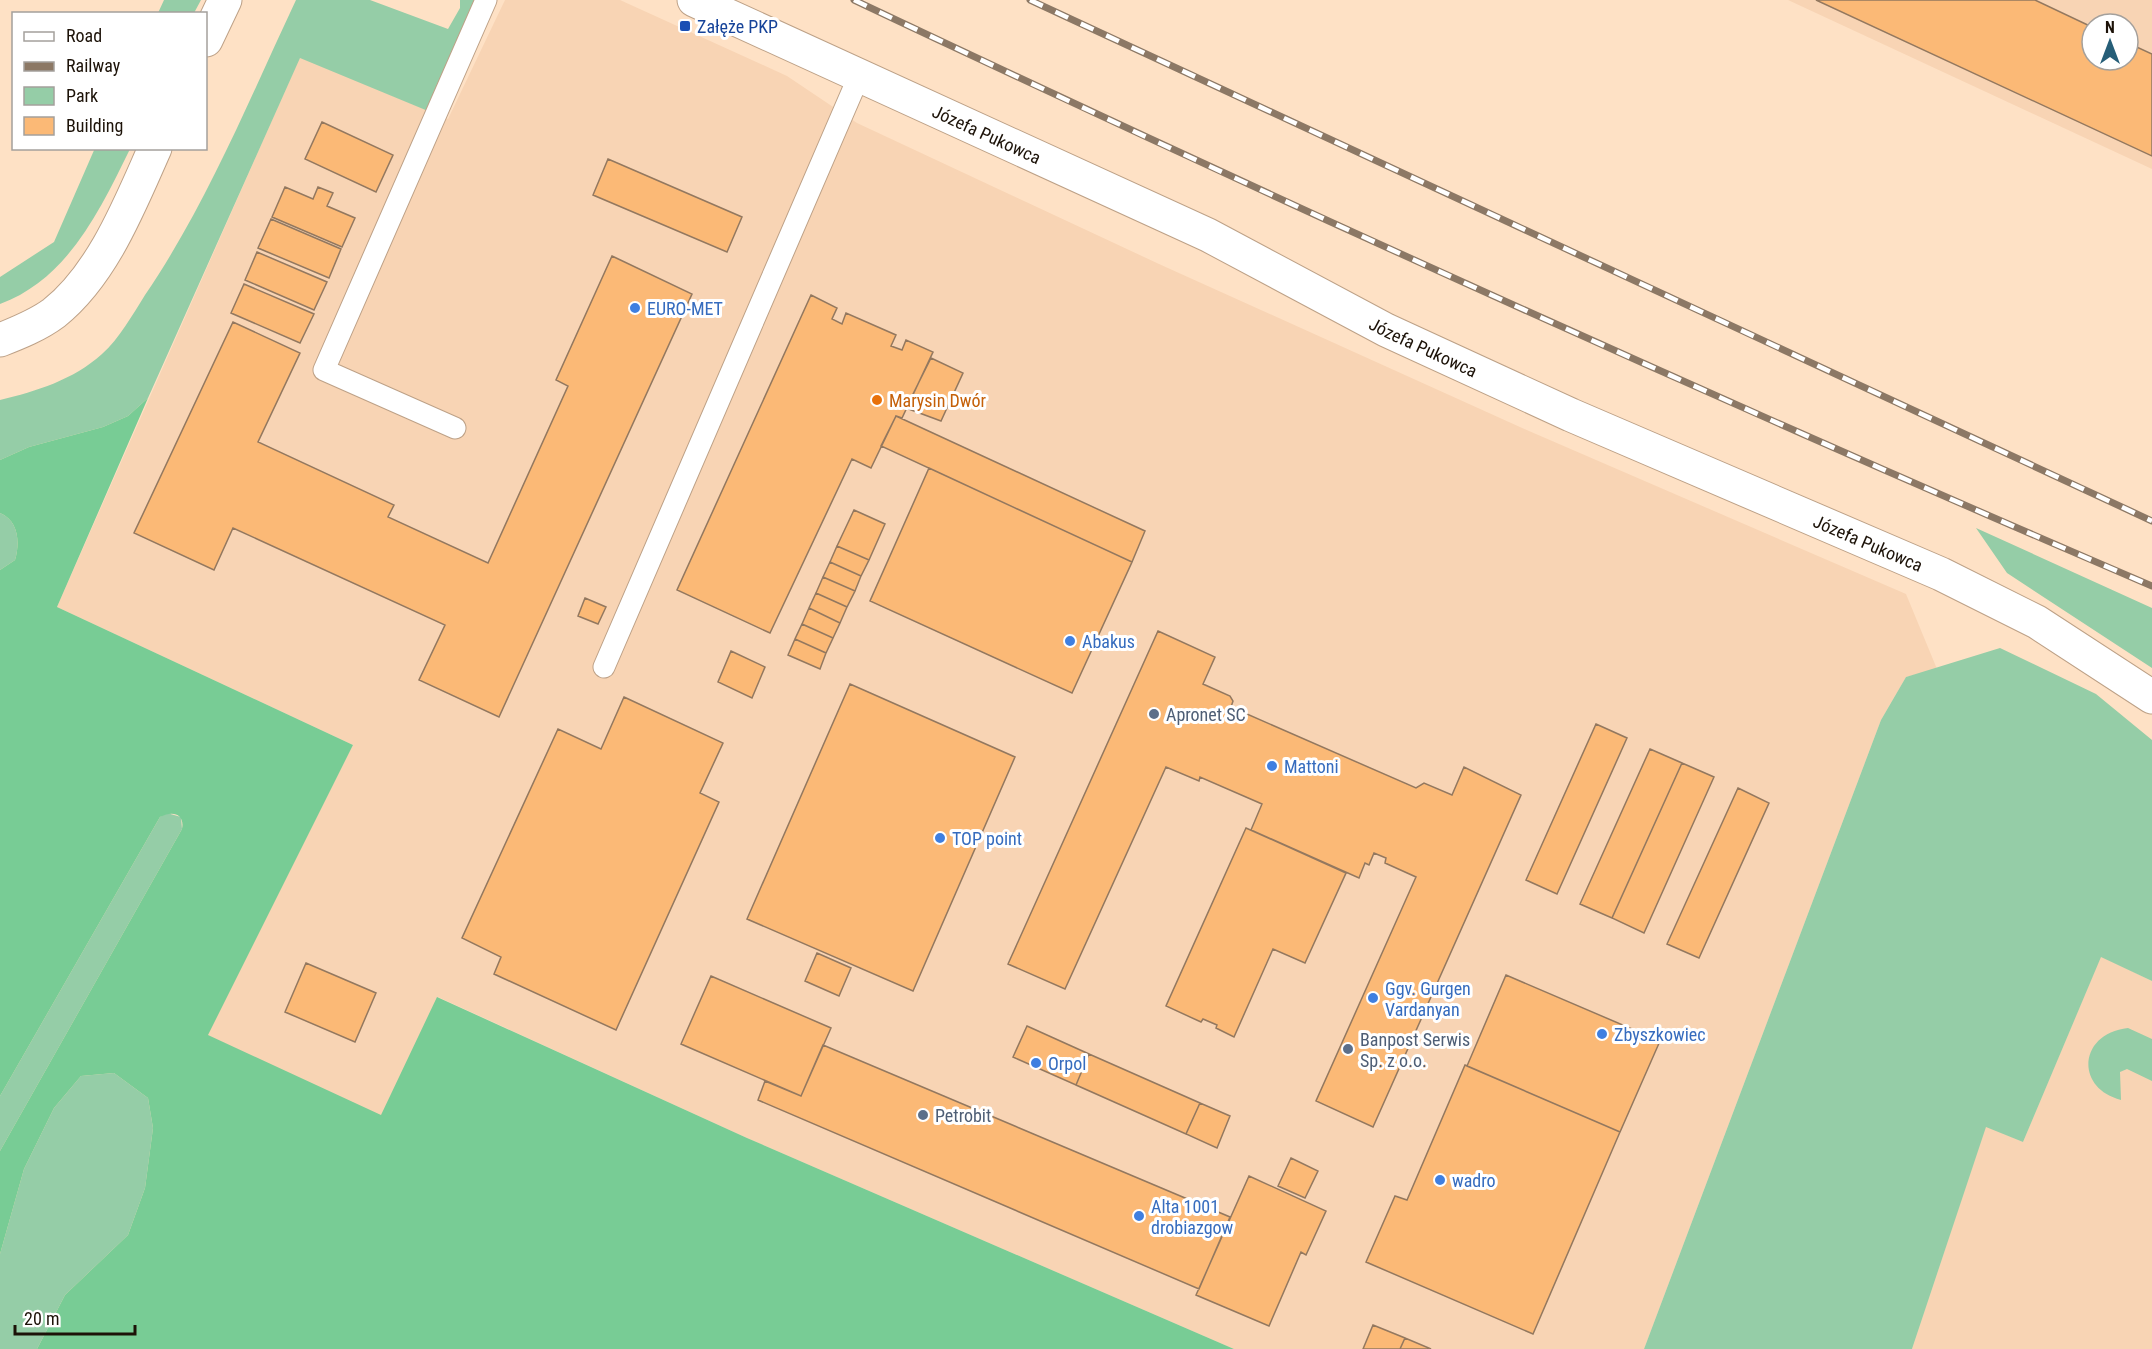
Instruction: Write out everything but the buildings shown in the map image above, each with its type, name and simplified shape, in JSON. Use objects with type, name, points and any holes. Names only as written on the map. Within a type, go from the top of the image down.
[{"type":"street","points":[[207,38],[225,0]]},
{"type":"street","name":"Józefa Pukowca","points":[[694,0],[1208,235],[1386,330],[1571,415],[1941,574],[2037,622],[2152,697]]},
{"type":"street","points":[[0,340],[23,331],[54,313],[84,281],[107,246],[154,150]]},
{"type":"lane","points":[[455,428],[324,370],[486,0]]},
{"type":"lane","points":[[604,667],[859,76]]},
{"type":"shaded area","points":[[505,0],[620,0],[787,76],[857,123],[1159,264],[1529,431],[1906,594],[1937,669],[1906,677],[1881,720],[1644,1349],[1234,1349],[747,1138],[438,997],[381,1116],[207,1035],[353,745],[57,607],[300,57],[448,119]]},
{"type":"shaded area","points":[[1788,0],[2152,0],[2152,169]]},
{"type":"shaded area","points":[[2101,956],[2152,981],[2152,1349],[1912,1349],[1986,1126],[2023,1142]]},
{"type":"green space","points":[[164,0],[201,0],[195,12],[158,12]]},
{"type":"green space","points":[[296,0],[370,0],[448,29],[460,8],[460,0],[477,0],[428,111],[300,58],[148,398],[128,416],[103,427],[29,447],[0,460],[0,400],[41,388],[79,371],[108,348],[131,318],[208,188]]},
{"type":"green space","points":[[94,150],[130,150],[94,218],[63,260],[45,278],[24,293],[0,304],[0,277],[54,242]]},
{"type":"green space","points":[[148,398],[57,607],[353,745],[208,1035],[381,1115],[437,997],[747,1138],[1234,1349],[37,1349],[65,1295],[128,1235],[145,1188],[153,1128],[148,1098],[114,1073],[81,1076],[54,1108],[24,1169],[0,1254],[0,1151],[182,829],[182,820],[173,814],[160,817],[0,1096],[0,570],[15,560],[17,540],[11,521],[0,513],[0,460],[29,447],[103,427],[128,416]]},
{"type":"green space","points":[[0,513],[11,521],[14,527],[17,547],[15,560],[0,570]]},
{"type":"green space","points":[[1976,528],[2152,608],[2152,668],[2007,573]]},
{"type":"green space","points":[[2000,648],[2096,694],[2152,740],[2152,981],[2101,957],[2023,1142],[1986,1127],[1912,1349],[1644,1349],[1881,720],[1906,677]]},
{"type":"green space","points":[[167,813],[181,817],[182,829],[0,1151],[0,1096],[160,817]]},
{"type":"green space","points":[[2128,1028],[2152,1039],[2152,1081],[2127,1069],[2120,1072],[2121,1100],[2106,1094],[2095,1084],[2088,1061],[2092,1050],[2100,1040],[2112,1032]]},
{"type":"green space","points":[[114,1073],[148,1098],[153,1128],[145,1188],[128,1235],[65,1295],[37,1349],[0,1349],[0,1254],[24,1169],[54,1108],[81,1076]]},
{"type":"railway","points":[[854,0],[1500,299],[2152,586]]},
{"type":"railway","points":[[1030,0],[2152,521]]},
{"type":"place","name":"Załęże PKP","points":[[685,26]]},
{"type":"place","name":"EURO-MET","points":[[635,308]]},
{"type":"place","name":"Marysin Dwór","points":[[877,400]]},
{"type":"place","name":"Abakus","points":[[1070,641]]},
{"type":"place","name":"Apronet SC","points":[[1154,714]]},
{"type":"place","name":"Mattoni","points":[[1272,766]]},
{"type":"place","name":"TOP point","points":[[940,838]]},
{"type":"place","name":"Ggv. Gurgen Vardanyan","points":[[1373,998]]},
{"type":"place","name":"Zbyszkowiec","points":[[1602,1034]]},
{"type":"place","name":"Banpost Serwis Sp. z o.o.","points":[[1348,1049]]},
{"type":"place","name":"Orpol","points":[[1036,1063]]},
{"type":"place","name":"Petrobit","points":[[923,1115]]},
{"type":"place","name":"wadro","points":[[1440,1180]]},
{"type":"place","name":"Alta 1001 drobiazgow","points":[[1139,1216]]}]
